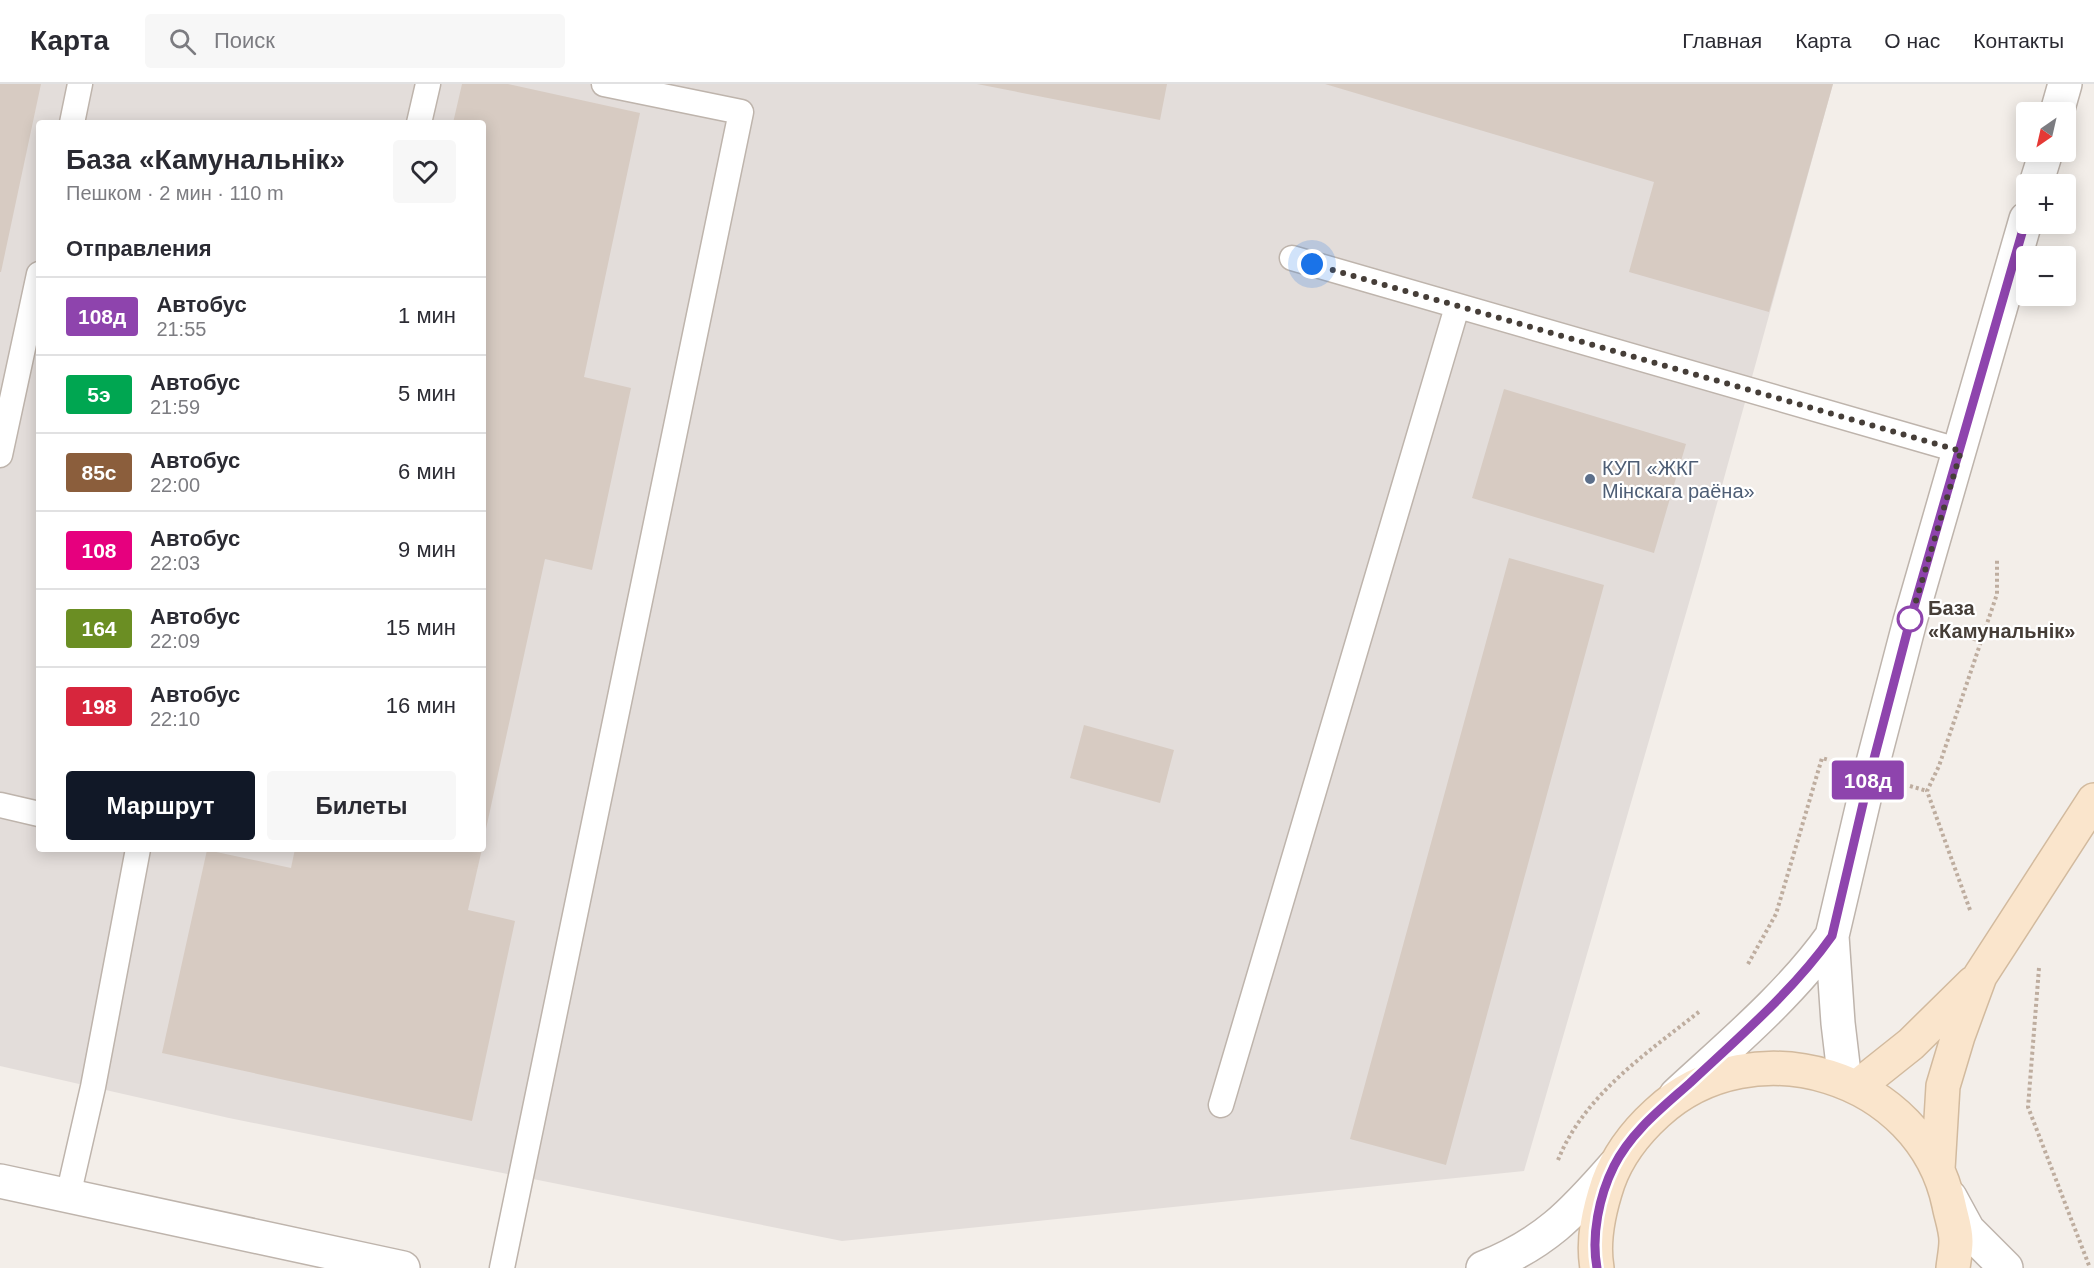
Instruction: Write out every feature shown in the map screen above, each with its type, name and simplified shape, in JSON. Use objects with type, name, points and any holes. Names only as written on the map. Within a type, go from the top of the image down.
[{"type":"main road","points":[[1851,1084],[1911,1044],[1980,976],[2094,800]]},
{"type":"main road","points":[[1953,1268],[1956,1239],[1942,1178],[1943,1086],[1980,976]]},
{"type":"main road","points":[[1597,1268],[1595,1256],[1599,1210],[1614,1166],[1638,1130],[1670,1101],[1703,1083],[1740,1070],[1779,1068],[1812,1072],[1851,1084],[1882,1102],[1904,1121],[1923,1144],[1942,1178]]},
{"type":"street","points":[[2060,102],[2065,84]]},
{"type":"street","points":[[1851,1084],[1838,1023],[1832,936],[1870,774],[1910,621],[1961,451],[2022,234]]},
{"type":"street","points":[[1670,1101],[1755,1021],[1818,956],[1832,936]]},
{"type":"street","points":[[1483,1268],[1511,1257],[1545,1236],[1575,1211],[1614,1166]]},
{"type":"street","points":[[1942,1178],[1968,1230],[2006,1268]]},
{"type":"street","points":[[0,1181],[403,1268]]},
{"type":"lane","points":[[73,120],[80,84]]},
{"type":"lane","points":[[420,120],[428,84]]},
{"type":"lane","points":[[502,1268],[741,112],[604,84]]},
{"type":"lane","points":[[1292,258],[1961,451]]},
{"type":"lane","points":[[0,455],[36,288]]},
{"type":"lane","points":[[1221,1105],[1457,307]]},
{"type":"lane","points":[[0,805],[36,813]]},
{"type":"lane","points":[[68,1196],[93,1087],[137,852]]},
{"type":"path","points":[[1939,766],[1997,594],[1997,559]]},
{"type":"path","points":[[1741,972],[1749,963],[1776,914],[1822,758]]},
{"type":"path","points":[[1557,1162],[1583,1118],[1602,1093],[1708,1004]]},
{"type":"shaded area","name":"КУП «ЖКГ Мінскага раёна»","points":[[0,84],[1833,84],[1700,565],[1524,1171],[842,1241],[229,1118],[0,1066]]},
{"type":"building","points":[[0,84],[41,84],[1,272],[0,272]]},
{"type":"building","points":[[462,84],[508,84],[640,113],[584,377],[631,388],[592,570],[545,559],[486,829],[486,120],[454,120]]},
{"type":"building","points":[[977,84],[1167,84],[1160,120]]},
{"type":"building","points":[[1325,84],[1833,84],[1769,312],[1629,272],[1654,182]]},
{"type":"building","points":[[1504,389],[1686,444],[1654,553],[1472,498]]},
{"type":"building","points":[[1509,558],[1604,585],[1446,1165],[1350,1139]]},
{"type":"building","points":[[1084,725],[1174,750],[1160,803],[1070,778]]},
{"type":"building","points":[[207,852],[216,852],[291,868],[294,852],[481,852],[468,910],[515,921],[472,1121],[162,1053]]},
{"type":"bus line","name":"108д","points":[[1597,1268],[1595,1256],[1599,1210],[1614,1166],[1638,1130],[1755,1021],[1818,956],[1832,936],[1870,774],[1910,621],[1961,451],[2022,234]]},
{"type":"place","name":"КУП «ЖКГ Мінскага раёна»","points":[[1590,479]]},
{"type":"place","name":"База «Камунальнік»","points":[[1910,619]]},
{"type":"route","points":[[1312,264],[1961,451],[1910,621],[1910,619]]}]
